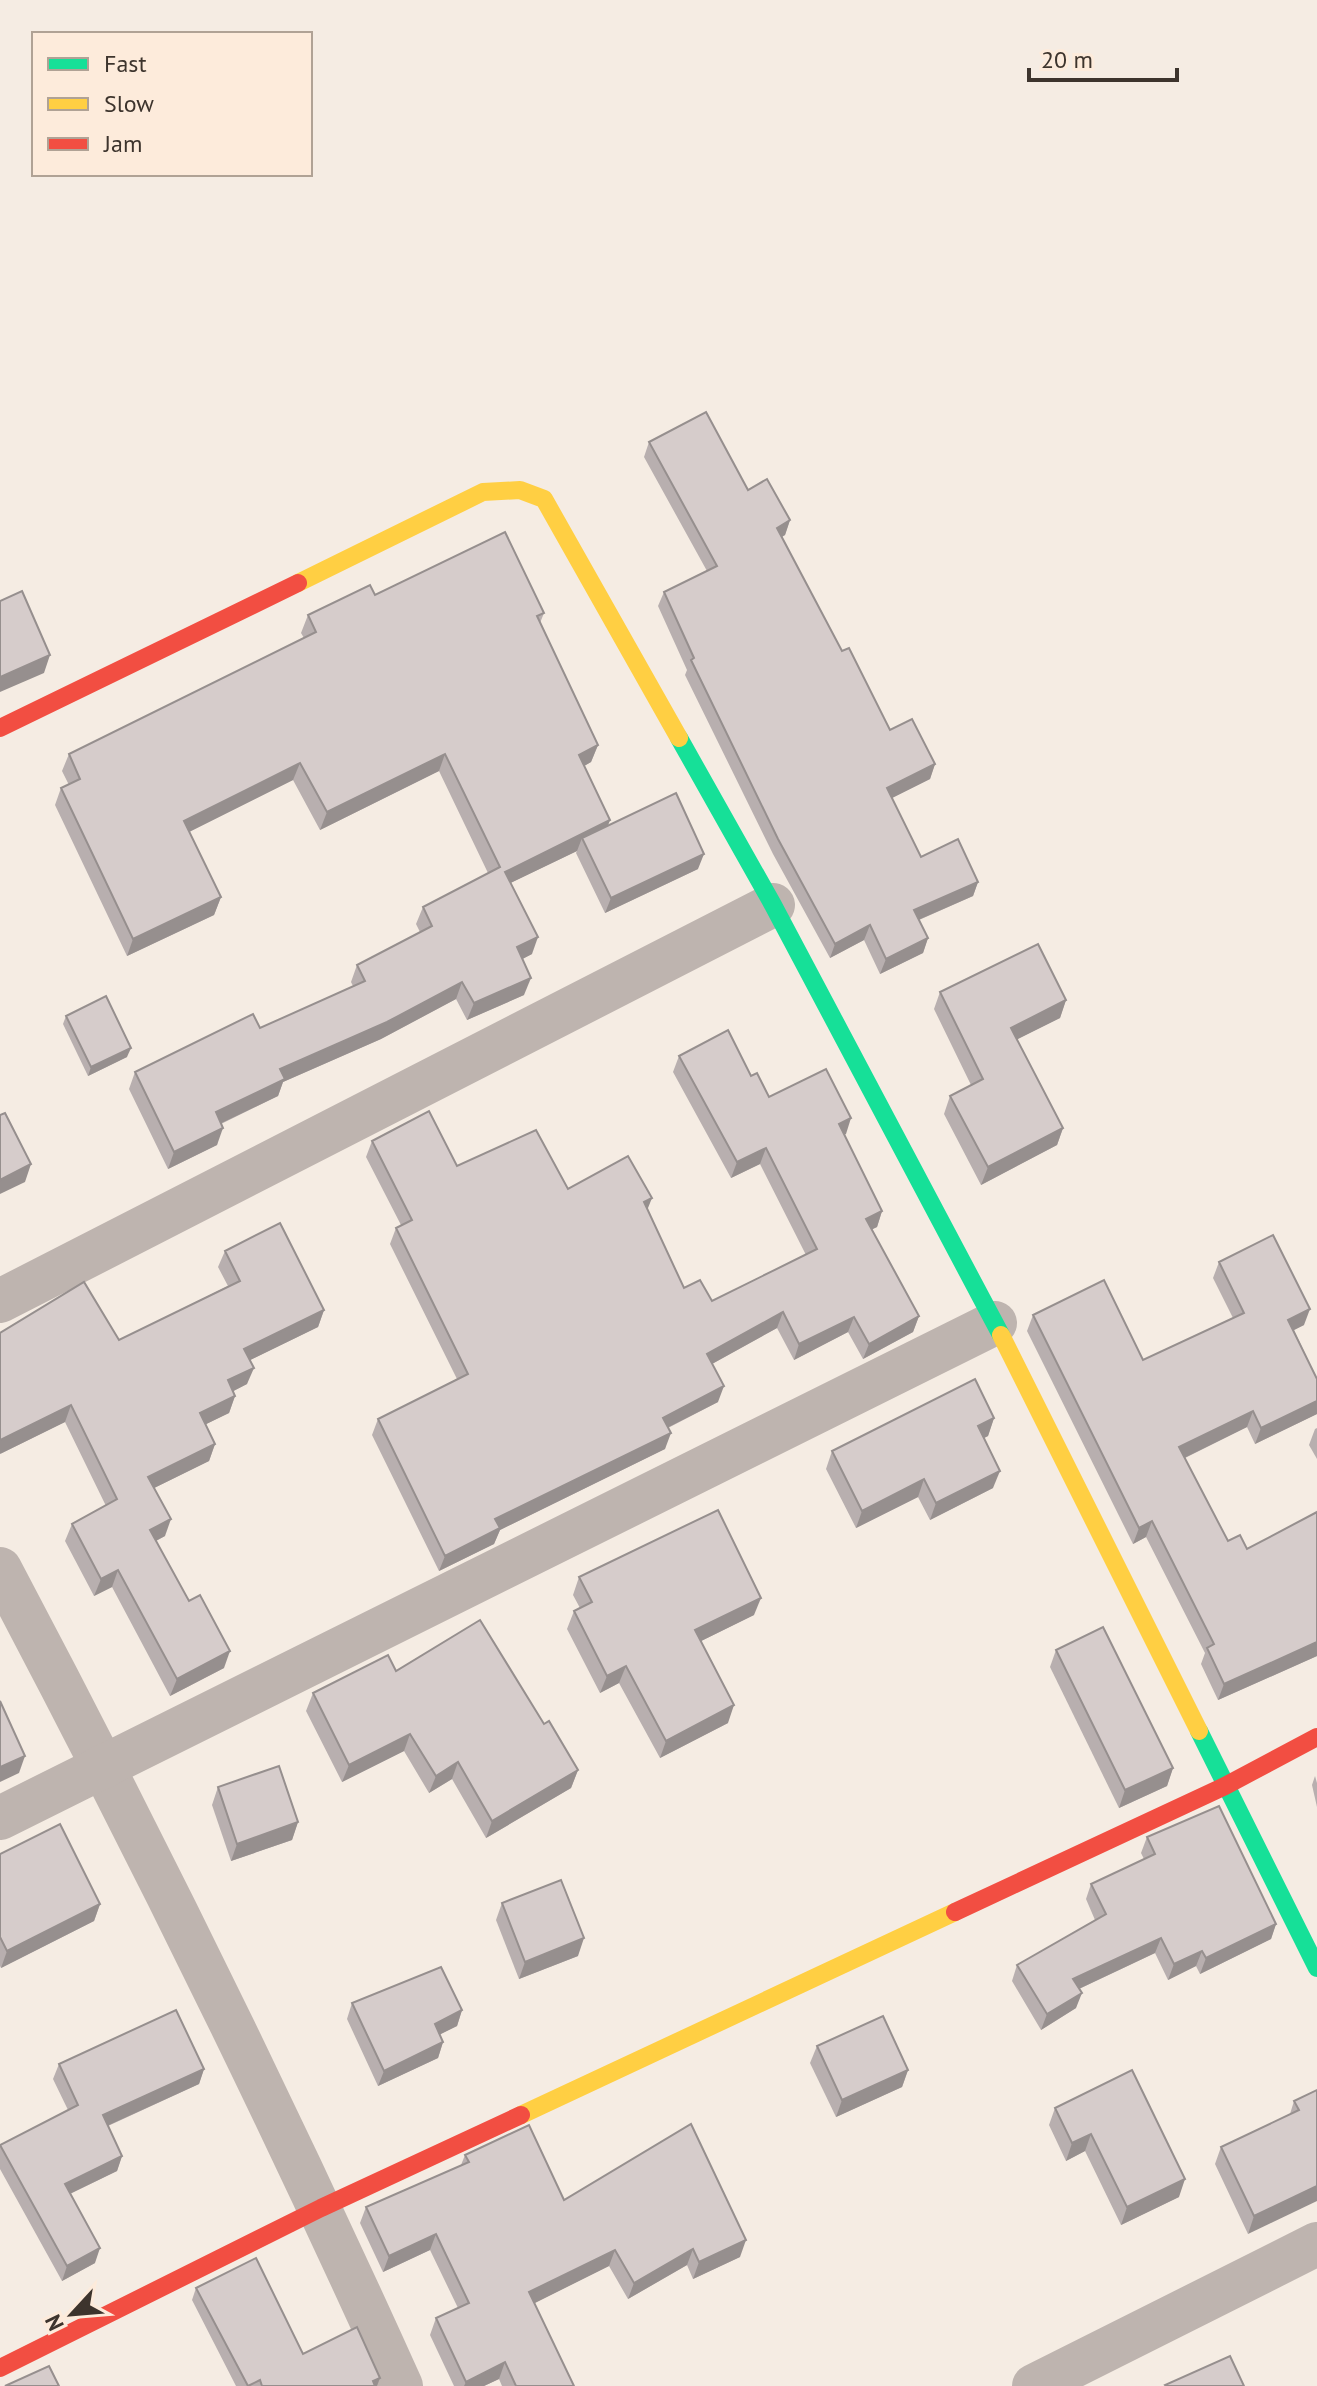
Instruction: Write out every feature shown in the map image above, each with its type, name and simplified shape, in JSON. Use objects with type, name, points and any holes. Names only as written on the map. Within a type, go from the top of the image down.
[{"type":"street","points":[[0,728],[483,492],[520,490],[544,499],[773,905],[995,1323],[1317,1968]]},
{"type":"street","points":[[0,1301],[773,905]]},
{"type":"street","points":[[0,1818],[103,1764],[995,1323]]},
{"type":"street","points":[[0,1569],[103,1764],[321,2208],[401,2386]]},
{"type":"street","points":[[0,2368],[321,2208],[1225,1786],[1317,1737]]},
{"type":"street","points":[[1034,2386],[1317,2244]]},
{"type":"building","points":[[706,412],[748,490],[767,479],[790,520],[777,528],[842,651],[849,648],[890,730],[912,719],[935,764],[887,788],[921,857],[958,839],[978,882],[914,910],[928,938],[886,959],[870,925],[835,944],[778,839],[691,660],[694,658],[664,592],[717,566],[649,442]]},
{"type":"building","points":[[505,532],[544,613],[537,616],[598,745],[579,755],[610,820],[505,872],[538,937],[517,947],[531,978],[474,1003],[462,982],[387,1022],[280,1069],[285,1079],[216,1112],[223,1128],[174,1152],[135,1072],[253,1014],[260,1028],[365,981],[357,965],[432,926],[423,907],[500,867],[445,754],[327,812],[300,763],[184,821],[221,897],[133,939],[61,788],[80,779],[69,754],[316,632],[308,615],[370,585],[375,595]]},
{"type":"building","points":[[22,591],[50,655],[0,677],[0,601]]},
{"type":"building","points":[[676,793],[704,854],[611,898],[582,838]]},
{"type":"building","points":[[1038,944],[1066,1000],[1011,1028],[1063,1128],[988,1167],[950,1096],[983,1079],[940,992]]},
{"type":"building","points":[[106,996],[131,1048],[91,1067],[66,1016]]},
{"type":"building","points":[[728,1030],[751,1076],[757,1073],[769,1097],[826,1069],[851,1118],[839,1124],[882,1211],[866,1219],[919,1316],[869,1344],[854,1317],[799,1344],[783,1312],[707,1354],[724,1386],[663,1418],[671,1433],[495,1519],[500,1528],[445,1556],[378,1419],[468,1374],[396,1228],[412,1220],[372,1141],[429,1111],[457,1166],[536,1130],[568,1189],[628,1156],[652,1198],[644,1202],[684,1288],[700,1280],[712,1301],[817,1249],[766,1148],[737,1162],[679,1056]]},
{"type":"building","points":[[5,1113],[31,1164],[0,1180],[0,1115]]},
{"type":"building","points":[[280,1223],[324,1310],[244,1349],[254,1368],[228,1380],[235,1396],[200,1413],[215,1444],[148,1477],[171,1519],[150,1530],[189,1601],[200,1595],[230,1651],[177,1679],[118,1570],[101,1579],[72,1524],[117,1499],[71,1405],[0,1440],[0,1333],[84,1282],[119,1340],[240,1281],[225,1251]]},
{"type":"building","points":[[1273,1235],[1310,1309],[1288,1320],[1317,1379],[1317,1401],[1261,1428],[1253,1411],[1179,1447],[1228,1541],[1240,1535],[1247,1549],[1317,1512],[1317,1642],[1224,1684],[1207,1648],[1214,1644],[1152,1521],[1139,1528],[1033,1315],[1104,1280],[1143,1360],[1244,1313],[1219,1262]]},
{"type":"building","points":[[975,1379],[994,1418],[978,1426],[1000,1471],[936,1503],[924,1479],[862,1511],[832,1451]]},
{"type":"building","points":[[718,1510],[761,1598],[695,1630],[734,1705],[666,1741],[626,1666],[607,1676],[574,1611],[592,1602],[579,1577]]},
{"type":"building","points":[[480,1620],[544,1724],[549,1721],[578,1770],[492,1821],[458,1762],[436,1776],[410,1734],[349,1765],[313,1693],[388,1655],[396,1671]]},
{"type":"building","points":[[1103,1627],[1173,1768],[1125,1790],[1056,1650]]},
{"type":"building","points":[[0,1701],[25,1756],[0,1767]]},
{"type":"building","points":[[279,1766],[298,1822],[237,1844],[218,1787]]},
{"type":"building","points":[[1219,1806],[1276,1924],[1206,1958],[1202,1951],[1174,1964],[1161,1938],[1073,1979],[1082,1993],[1047,2014],[1017,1965],[1106,1914],[1091,1884],[1155,1854],[1147,1837]]},
{"type":"building","points":[[60,1824],[100,1904],[7,1951],[0,1937],[0,1854]]},
{"type":"building","points":[[561,1880],[584,1938],[525,1962],[502,1903]]},
{"type":"building","points":[[441,1967],[462,2010],[435,2024],[443,2042],[384,2071],[352,2003]]},
{"type":"building","points":[[176,2010],[204,2069],[103,2115],[122,2156],[65,2184],[100,2248],[67,2266],[0,2145],[78,2105],[59,2064]]},
{"type":"building","points":[[883,2016],[908,2070],[842,2100],[817,2046]]},
{"type":"building","points":[[1132,2070],[1185,2179],[1127,2207],[1091,2134],[1072,2143],[1055,2108]]},
{"type":"building","points":[[1317,2090],[1317,2186],[1254,2216],[1221,2147],[1299,2110],[1294,2101]]},
{"type":"building","points":[[691,2124],[746,2240],[699,2262],[693,2249],[634,2283],[615,2250],[529,2292],[574,2386],[516,2386],[505,2362],[466,2382],[436,2318],[469,2303],[436,2234],[389,2256],[366,2207],[469,2162],[465,2155],[529,2125],[564,2200]]},
{"type":"building","points":[[256,2258],[303,2354],[357,2327],[380,2378],[373,2381],[375,2386],[262,2386],[260,2380],[248,2386],[196,2288]]},
{"type":"building","points":[[1230,2356],[1244,2386],[1165,2385]]},
{"type":"building","points":[[49,2366],[59,2386],[5,2386]]},
{"type":"traffic: fast","points":[[679,738],[773,905],[1001,1335]]},
{"type":"traffic: fast","points":[[1199,1731],[1317,1968]]},
{"type":"traffic: slow","points":[[298,583],[483,492],[520,490],[544,499],[679,738]]},
{"type":"traffic: slow","points":[[1001,1335],[1199,1731]]},
{"type":"traffic: slow","points":[[521,2115],[955,1912]]},
{"type":"traffic: jam","points":[[0,728],[298,583]]},
{"type":"traffic: jam","points":[[955,1912],[1225,1786],[1317,1737]]},
{"type":"traffic: jam","points":[[0,2368],[321,2208],[521,2115]]}]
